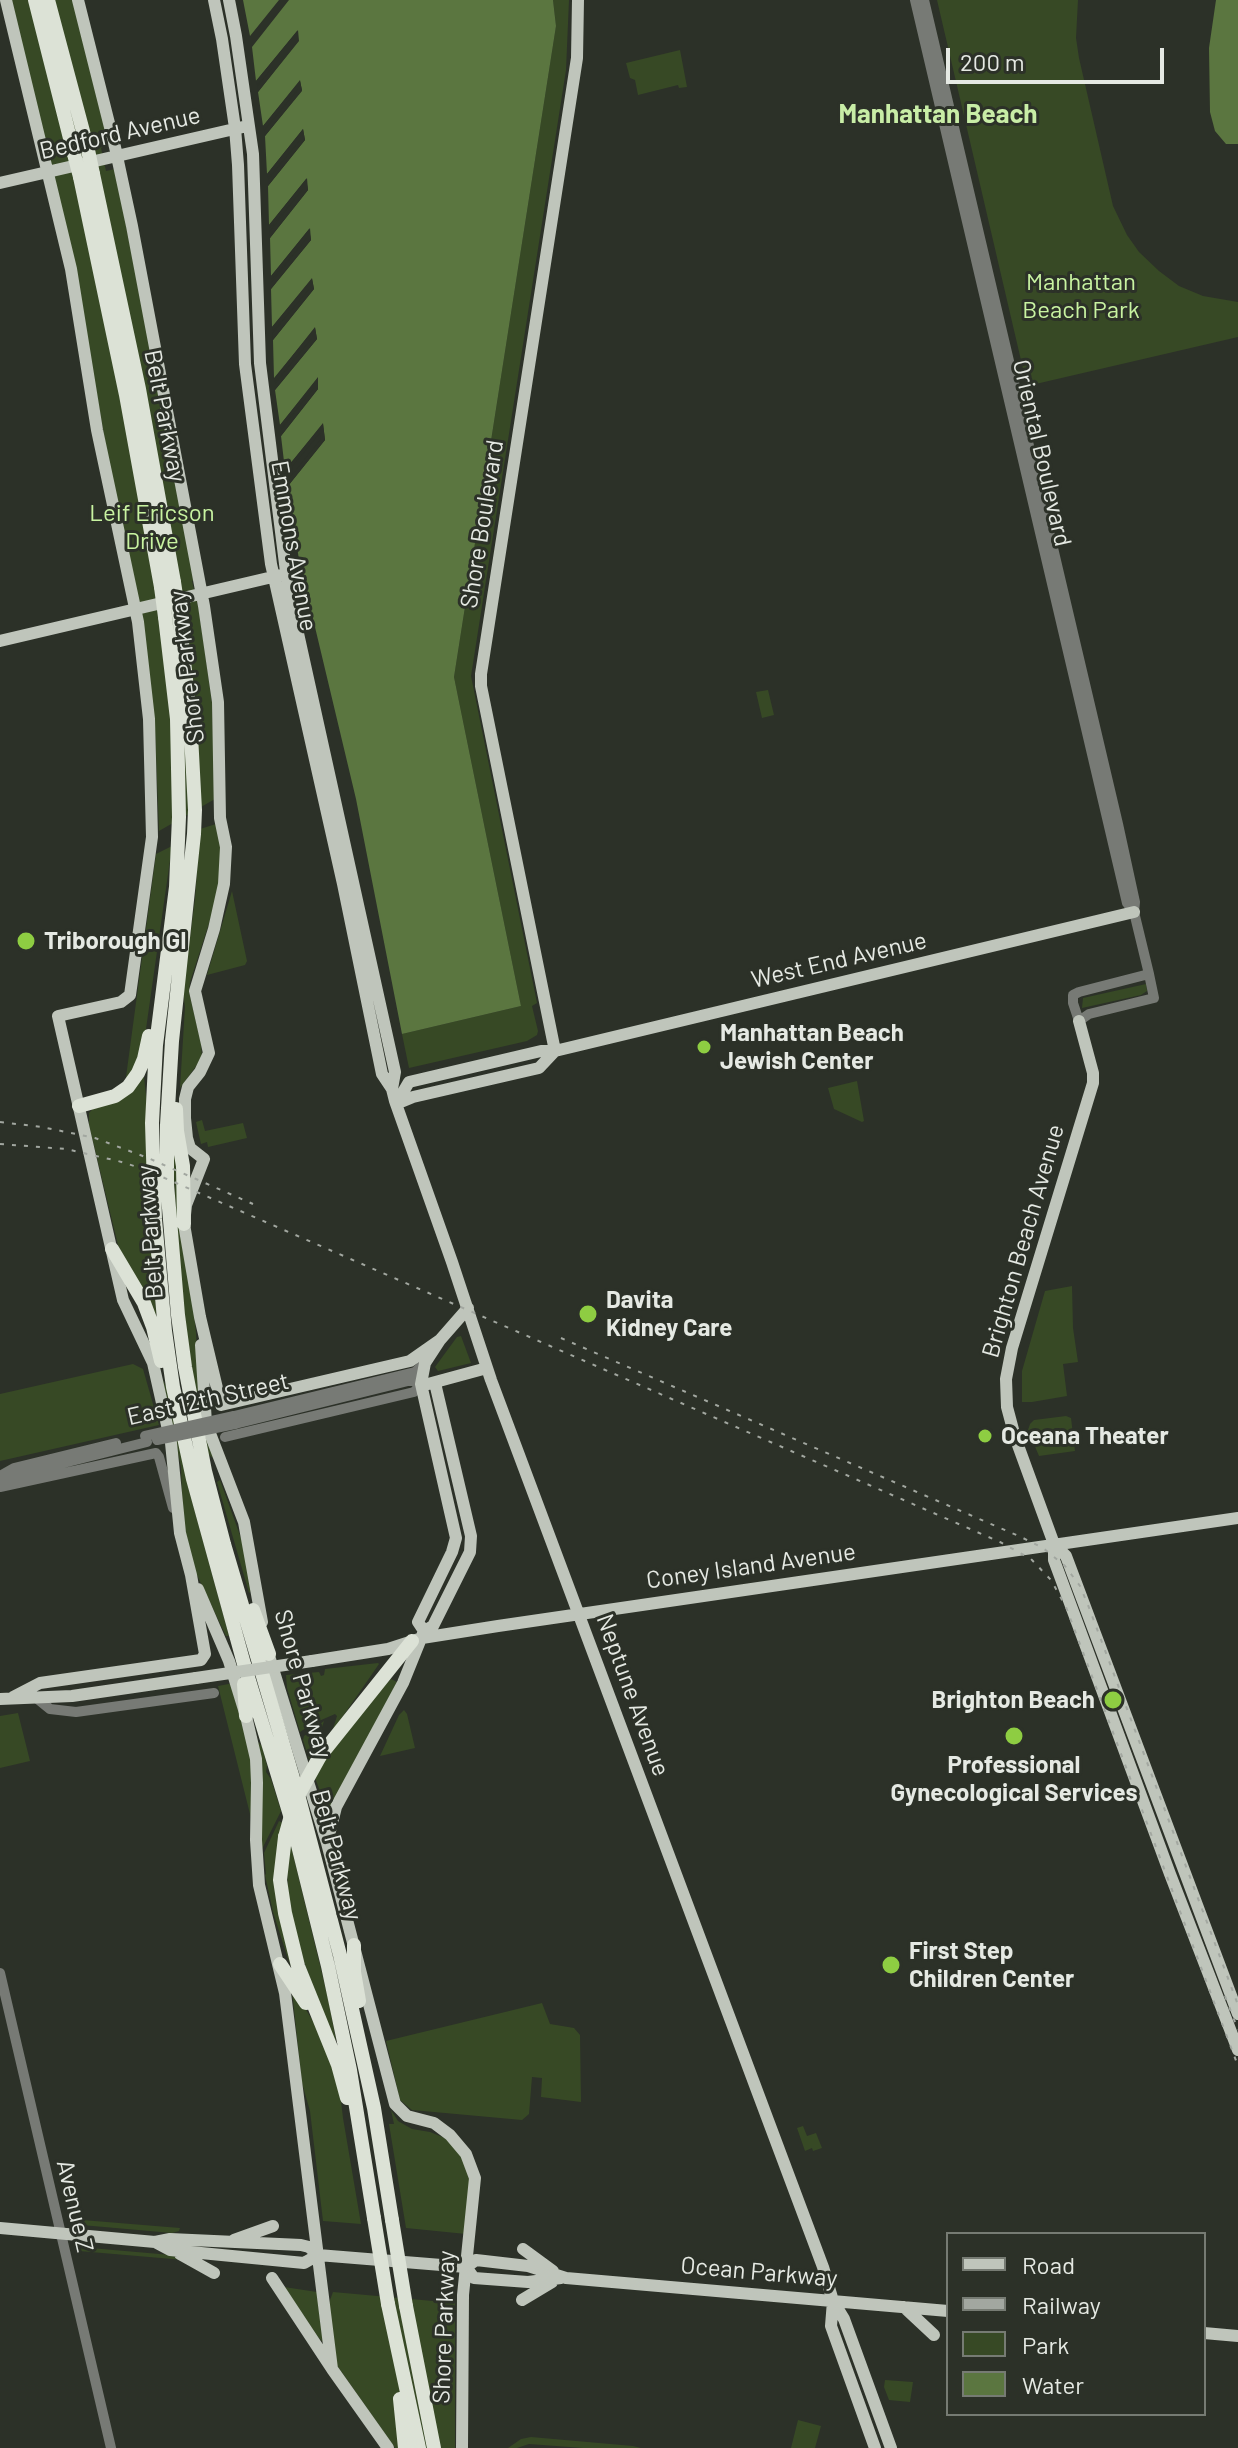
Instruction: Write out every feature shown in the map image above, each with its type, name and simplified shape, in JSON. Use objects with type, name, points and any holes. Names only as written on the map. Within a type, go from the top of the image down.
[{"type":"highway","name":"Belt Parkway","points":[[35,0],[81,152]]},
{"type":"highway","name":"Belt Parkway","points":[[48,0],[86,176],[126,395],[167,584],[190,716],[194,834],[172,1041],[166,1158],[172,1262],[190,1397],[224,1544],[310,1839],[340,1955],[374,2108],[412,2343],[434,2448]]},
{"type":"highway","name":"Belt Parkway","points":[[172,616],[179,817],[176,887],[156,1045],[152,1165],[159,1276],[173,1387],[193,1479],[289,1811],[328,1966],[353,2084],[392,2327],[419,2448]]},
{"type":"highway","points":[[79,1106],[115,1096],[128,1087],[138,1073],[162,989]]},
{"type":"highway","points":[[172,1041],[177,1131],[183,1166],[184,1224]]},
{"type":"highway","points":[[177,1131],[184,1145],[190,1148]]},
{"type":"highway","points":[[112,1249],[144,1303],[161,1361],[173,1387]]},
{"type":"highway","points":[[224,1544],[269,1654]]},
{"type":"highway","points":[[367,2175],[338,2065],[298,1966],[280,1880],[285,1837],[295,1801],[320,1756],[419,1637]]},
{"type":"highway","points":[[244,1664],[246,1716]]},
{"type":"highway","points":[[354,1945],[354,1972],[370,2058],[374,2108]]},
{"type":"highway","points":[[280,1964],[321,2025]]},
{"type":"highway","points":[[392,2327],[405,2448]]},
{"type":"highway","points":[[412,2343],[442,2448]]},
{"type":"main road","name":"Shore Parkway","points":[[6,0],[71,269],[97,430],[135,609],[149,719],[152,837],[130,994],[127,999],[58,1016],[79,1106]]},
{"type":"main road","name":"Shore Parkway","points":[[78,0],[118,156],[202,593],[218,702],[220,818],[226,847],[222,895],[195,991],[209,1053],[188,1087],[185,1099],[187,1138],[190,1148],[204,1159],[186,1205],[184,1224],[200,1317],[221,1405]]},
{"type":"main road","name":"Emmons Avenue","points":[[214,0],[235,128],[245,364],[280,575],[346,899],[382,1074],[392,1089],[396,1104]]},
{"type":"main road","name":"Emmons Avenue","points":[[229,0],[250,126],[260,363],[280,575]]},
{"type":"main road","name":"Shore Boulevard","points":[[555,1051],[481,674],[577,58],[578,0]]},
{"type":"main road","name":"Bedford Avenue","points":[[0,183],[250,126]]},
{"type":"main road","points":[[0,641],[280,575]]},
{"type":"main road","name":"West End Avenue","points":[[555,1051],[1134,912]]},
{"type":"main road","name":"Brighton Beach Avenue","points":[[1079,1021],[1093,1083],[1016,1337],[1006,1379],[1008,1415],[1054,1544],[1054,1560],[1238,2050]]},
{"type":"main road","points":[[396,1104],[413,1097],[539,1068],[555,1051]]},
{"type":"main road","name":"Neptune Avenue","points":[[396,1104],[487,1368],[823,2267],[833,2301],[844,2319],[891,2448]]},
{"type":"main road","points":[[79,1106],[123,1300],[153,1363],[175,1464],[180,1533],[191,1575],[224,1646],[246,1716],[257,1770],[259,1885],[280,1964],[332,2369]]},
{"type":"main road","points":[[327,1843],[336,1807],[403,1683],[419,1637],[418,1622],[456,1538],[421,1384],[425,1363],[468,1308]]},
{"type":"main road","name":"Shore Parkway","points":[[200,1317],[206,1423],[244,1522],[269,1654],[327,1843],[395,2104],[407,2116],[434,2123],[450,2135],[466,2154],[475,2178],[462,2302],[462,2448]]},
{"type":"main road","name":"East 12th Street","points":[[221,1405],[410,1361],[440,1340]]},
{"type":"main road","name":"East 12th Street","points":[[421,1384],[487,1368]]},
{"type":"main road","points":[[419,1637],[433,1626],[470,1552],[471,1536],[435,1383]]},
{"type":"main road","name":"Coney Island Avenue","points":[[7,1698],[72,1696],[196,1678],[388,1649],[419,1637],[1238,1518]]},
{"type":"main road","name":"Brighton Beach Avenue","points":[[1054,1544],[1066,1556],[1238,2014]]},
{"type":"main road","name":"Coney Island Avenue","points":[[7,1698],[40,1683],[204,1659],[205,1649],[191,1575]]},
{"type":"main road","points":[[226,2242],[273,2226]]},
{"type":"main road","name":"Ocean Parkway","points":[[0,2228],[155,2242],[170,2239],[301,2245],[318,2255]]},
{"type":"main road","name":"Ocean Parkway","points":[[155,2242],[170,2250],[304,2263],[318,2255],[466,2267],[474,2278],[528,2282],[561,2277],[946,2311]]},
{"type":"main road","points":[[522,2300],[561,2277],[523,2249]]},
{"type":"main road","points":[[170,2250],[214,2273]]},
{"type":"main road","points":[[272,2278],[388,2448]]},
{"type":"main road","name":"Neptune Avenue","points":[[833,2301],[831,2326],[875,2448]]},
{"type":"main road","points":[[904,2307],[934,2335]]},
{"type":"main road","points":[[1206,2333],[1238,2336]]},
{"type":"street","name":"Oriental Boulevard","points":[[915,0],[1124,893],[1134,912]]},
{"type":"street","name":"Oriental Boulevard","points":[[924,0],[1121,840],[1154,998],[1089,1014],[1079,1021]]},
{"type":"street","name":"Brighton Beach Avenue","points":[[1079,1021],[1073,995],[1149,974]]},
{"type":"street","name":"East 12th Street","points":[[234,1420],[415,1372],[425,1363]]},
{"type":"street","name":"East 12th Street","points":[[0,1473],[408,1381],[421,1384],[414,1392],[225,1437]]},
{"type":"street","name":"East 12th Street","points":[[0,1485],[12,1476],[146,1439]]},
{"type":"street","name":"East 12th Street","points":[[0,1485],[156,1453],[180,1533]]},
{"type":"street","name":"Coney Island Avenue","points":[[34,1696],[50,1709],[76,1712],[214,1693]]},
{"type":"street","name":"Avenue Z","points":[[0,1973],[111,2448]]},
{"type":"green space","name":"Leif Ericson Drive","points":[[12,0],[75,0],[110,145],[101,148],[106,171],[115,169],[196,580],[192,581],[212,703],[215,799],[159,831],[155,729],[107,452],[87,339]]},
{"type":"green space","points":[[553,0],[569,0],[566,70],[471,676],[537,1003],[532,1006],[538,1031],[527,1041],[409,1068],[402,1034],[521,1006],[454,677],[556,26]]},
{"type":"green space","name":"Manhattan Beach Park","points":[[937,0],[1078,0],[1076,38],[1079,58],[1113,206],[1139,252],[1159,271],[1179,286],[1203,296],[1238,302],[1238,337],[1027,386]]},
{"type":"green space","points":[[680,50],[687,87],[679,88],[678,85],[638,95],[635,80],[630,78],[626,63]]},
{"type":"green space","points":[[768,690],[774,715],[762,718],[756,692]]},
{"type":"green space","points":[[216,824],[221,850],[220,876],[189,992],[202,1058],[180,1088],[185,1007],[183,991],[200,829]]},
{"type":"green space","points":[[172,846],[142,1057],[132,1077],[126,1077],[156,854]]},
{"type":"green space","points":[[232,891],[247,961],[245,965],[207,975]]},
{"type":"green space","points":[[1146,984],[1147,991],[1141,995],[1082,1008],[1083,998]]},
{"type":"green space","points":[[144,1077],[147,1105],[148,1199],[157,1323],[118,1245],[89,1125],[89,1113],[97,1104]]},
{"type":"green space","points":[[857,1081],[862,1122],[834,1109],[828,1088]]},
{"type":"green space","points":[[202,1120],[205,1131],[243,1123],[247,1138],[208,1147],[207,1142],[201,1144],[196,1122]]},
{"type":"green space","points":[[177,1149],[199,1388],[213,1458],[208,1454],[193,1376],[179,1277],[173,1155]]},
{"type":"green space","points":[[1072,1286],[1078,1362],[1063,1364],[1067,1396],[1022,1402],[1022,1371],[1045,1291]]},
{"type":"green space","points":[[461,1336],[471,1363],[438,1371],[435,1367],[457,1337]]},
{"type":"green space","points":[[133,1364],[143,1369],[159,1425],[0,1461],[0,1394]]},
{"type":"green space","points":[[161,1376],[169,1392],[189,1490],[229,1636],[226,1636],[195,1571],[183,1522],[181,1467]]},
{"type":"green space","points":[[1071,1418],[1075,1451],[1039,1456],[1028,1430],[1030,1424],[1034,1420]]},
{"type":"green space","points":[[220,1480],[242,1541],[252,1590],[249,1593],[217,1482]]},
{"type":"green space","points":[[378,1663],[332,1732],[335,1714],[300,1732],[286,1675],[319,1672],[321,1676],[325,1669]]},
{"type":"green space","points":[[391,1679],[397,1682],[328,1813],[314,1775],[361,1710]]},
{"type":"green space","points":[[234,1683],[250,1750],[254,1789],[251,1818],[218,1686]]},
{"type":"green space","points":[[404,1710],[415,1748],[380,1756],[399,1715]]},
{"type":"green space","points":[[18,1713],[30,1761],[0,1768],[0,1716]]},
{"type":"green space","points":[[324,1721],[321,1740],[309,1759],[304,1736]]},
{"type":"green space","points":[[258,1742],[262,1746],[266,1772],[281,1811],[262,1849]]},
{"type":"green space","points":[[279,1821],[283,1823],[279,1847],[301,1988],[273,1912],[265,1875],[264,1853]]},
{"type":"green space","points":[[289,1838],[336,2040],[333,2040],[297,1943],[289,1904]]},
{"type":"green space","points":[[294,1990],[314,2023],[339,2084],[361,2224],[323,2221],[310,2111],[302,2083]]},
{"type":"green space","points":[[542,2003],[550,2024],[574,2028],[580,2035],[581,2102],[541,2097],[542,2078],[532,2077],[529,2114],[522,2120],[412,2110],[400,2100],[386,2041]]},
{"type":"green space","points":[[391,2110],[398,2121],[412,2129],[445,2138],[459,2150],[470,2181],[466,2234],[406,2228],[389,2124],[394,2124]]},
{"type":"green space","points":[[803,2126],[807,2136],[816,2133],[822,2148],[805,2151],[797,2128]]},
{"type":"green space","points":[[70,2219],[180,2228],[172,2233],[70,2224]]},
{"type":"green space","points":[[79,2247],[171,2255],[184,2260],[79,2251]]},
{"type":"green space","points":[[284,2287],[317,2292],[323,2342],[318,2337]]},
{"type":"green space","points":[[333,2292],[455,2303],[455,2448],[395,2448],[336,2364],[329,2303]]},
{"type":"green space","points":[[885,2380],[913,2382],[910,2402],[889,2400]]},
{"type":"green space","points":[[798,2420],[821,2426],[815,2448],[791,2448]]},
{"type":"green space","points":[[531,2437],[641,2448],[529,2444],[508,2448],[521,2439]]},
{"type":"water","points":[[243,0],[279,0],[250,36]]},
{"type":"water","points":[[289,0],[553,0],[556,26],[454,677],[521,1006],[402,1034],[356,799],[299,560],[288,486],[325,440],[323,424],[285,470],[281,436],[318,389],[318,378],[280,425],[275,390],[317,339],[315,328],[274,378],[273,340],[314,289],[312,279],[272,327],[271,289],[311,240],[309,229],[271,276],[270,238],[308,190],[306,179],[269,225],[268,186],[305,140],[303,129],[267,174],[265,136],[302,90],[300,81],[263,126],[258,92],[298,41],[297,31],[256,81],[252,47]]},
{"type":"water","points":[[1216,0],[1238,0],[1238,144],[1226,144],[1215,131],[1210,112],[1209,48]]},
{"type":"pier","points":[[298,30],[299,41],[258,92],[257,87],[273,67],[257,85],[256,81]]},
{"type":"pier","points":[[300,80],[302,91],[265,136],[264,131],[298,89],[264,130],[263,126]]},
{"type":"pier","points":[[303,129],[305,140],[268,186],[268,180],[301,139],[268,178],[267,174]]},
{"type":"pier","points":[[307,178],[308,190],[270,238],[269,232],[303,189],[269,229],[269,225]]},
{"type":"pier","points":[[310,228],[311,240],[271,289],[271,283],[307,238],[271,280],[271,276]]},
{"type":"pier","points":[[312,278],[314,289],[273,340],[272,334],[310,288],[273,331],[272,327]]},
{"type":"pier","points":[[315,327],[317,339],[275,390],[275,384],[313,337],[275,382],[274,379]]},
{"type":"pier","points":[[318,377],[318,389],[281,436],[281,430],[314,388],[280,429],[280,425]]},
{"type":"pier","points":[[323,423],[325,440],[288,486],[287,481],[321,439],[320,433],[286,474],[285,470]]},
{"type":"railway","points":[[0,1122],[95,1138],[253,1204]]},
{"type":"railway","points":[[0,1144],[66,1149],[144,1169],[1000,1542],[1031,1559],[1051,1580],[1066,1607],[1238,2066]]},
{"type":"railway","points":[[561,1338],[1021,1537],[1043,1548],[1065,1566],[1080,1586],[1088,1605],[1238,2005]]},
{"type":"railway","points":[[1225,1996],[1238,2030]]},
{"type":"place","name":"Triborough GI","points":[[26,941]]},
{"type":"place","name":"Manhattan Beach Jewish Center","points":[[704,1047]]},
{"type":"place","name":"Davita Kidney Care","points":[[588,1314]]},
{"type":"place","name":"Oceana Theater","points":[[985,1436]]},
{"type":"place","name":"Brighton Beach","points":[[1113,1700]]},
{"type":"place","name":"Professional Gynecological Services","points":[[1014,1736]]},
{"type":"place","name":"First Step Children Center","points":[[891,1965]]},
{"type":"district","name":"Manhattan Beach","points":[[938,114]]}]
